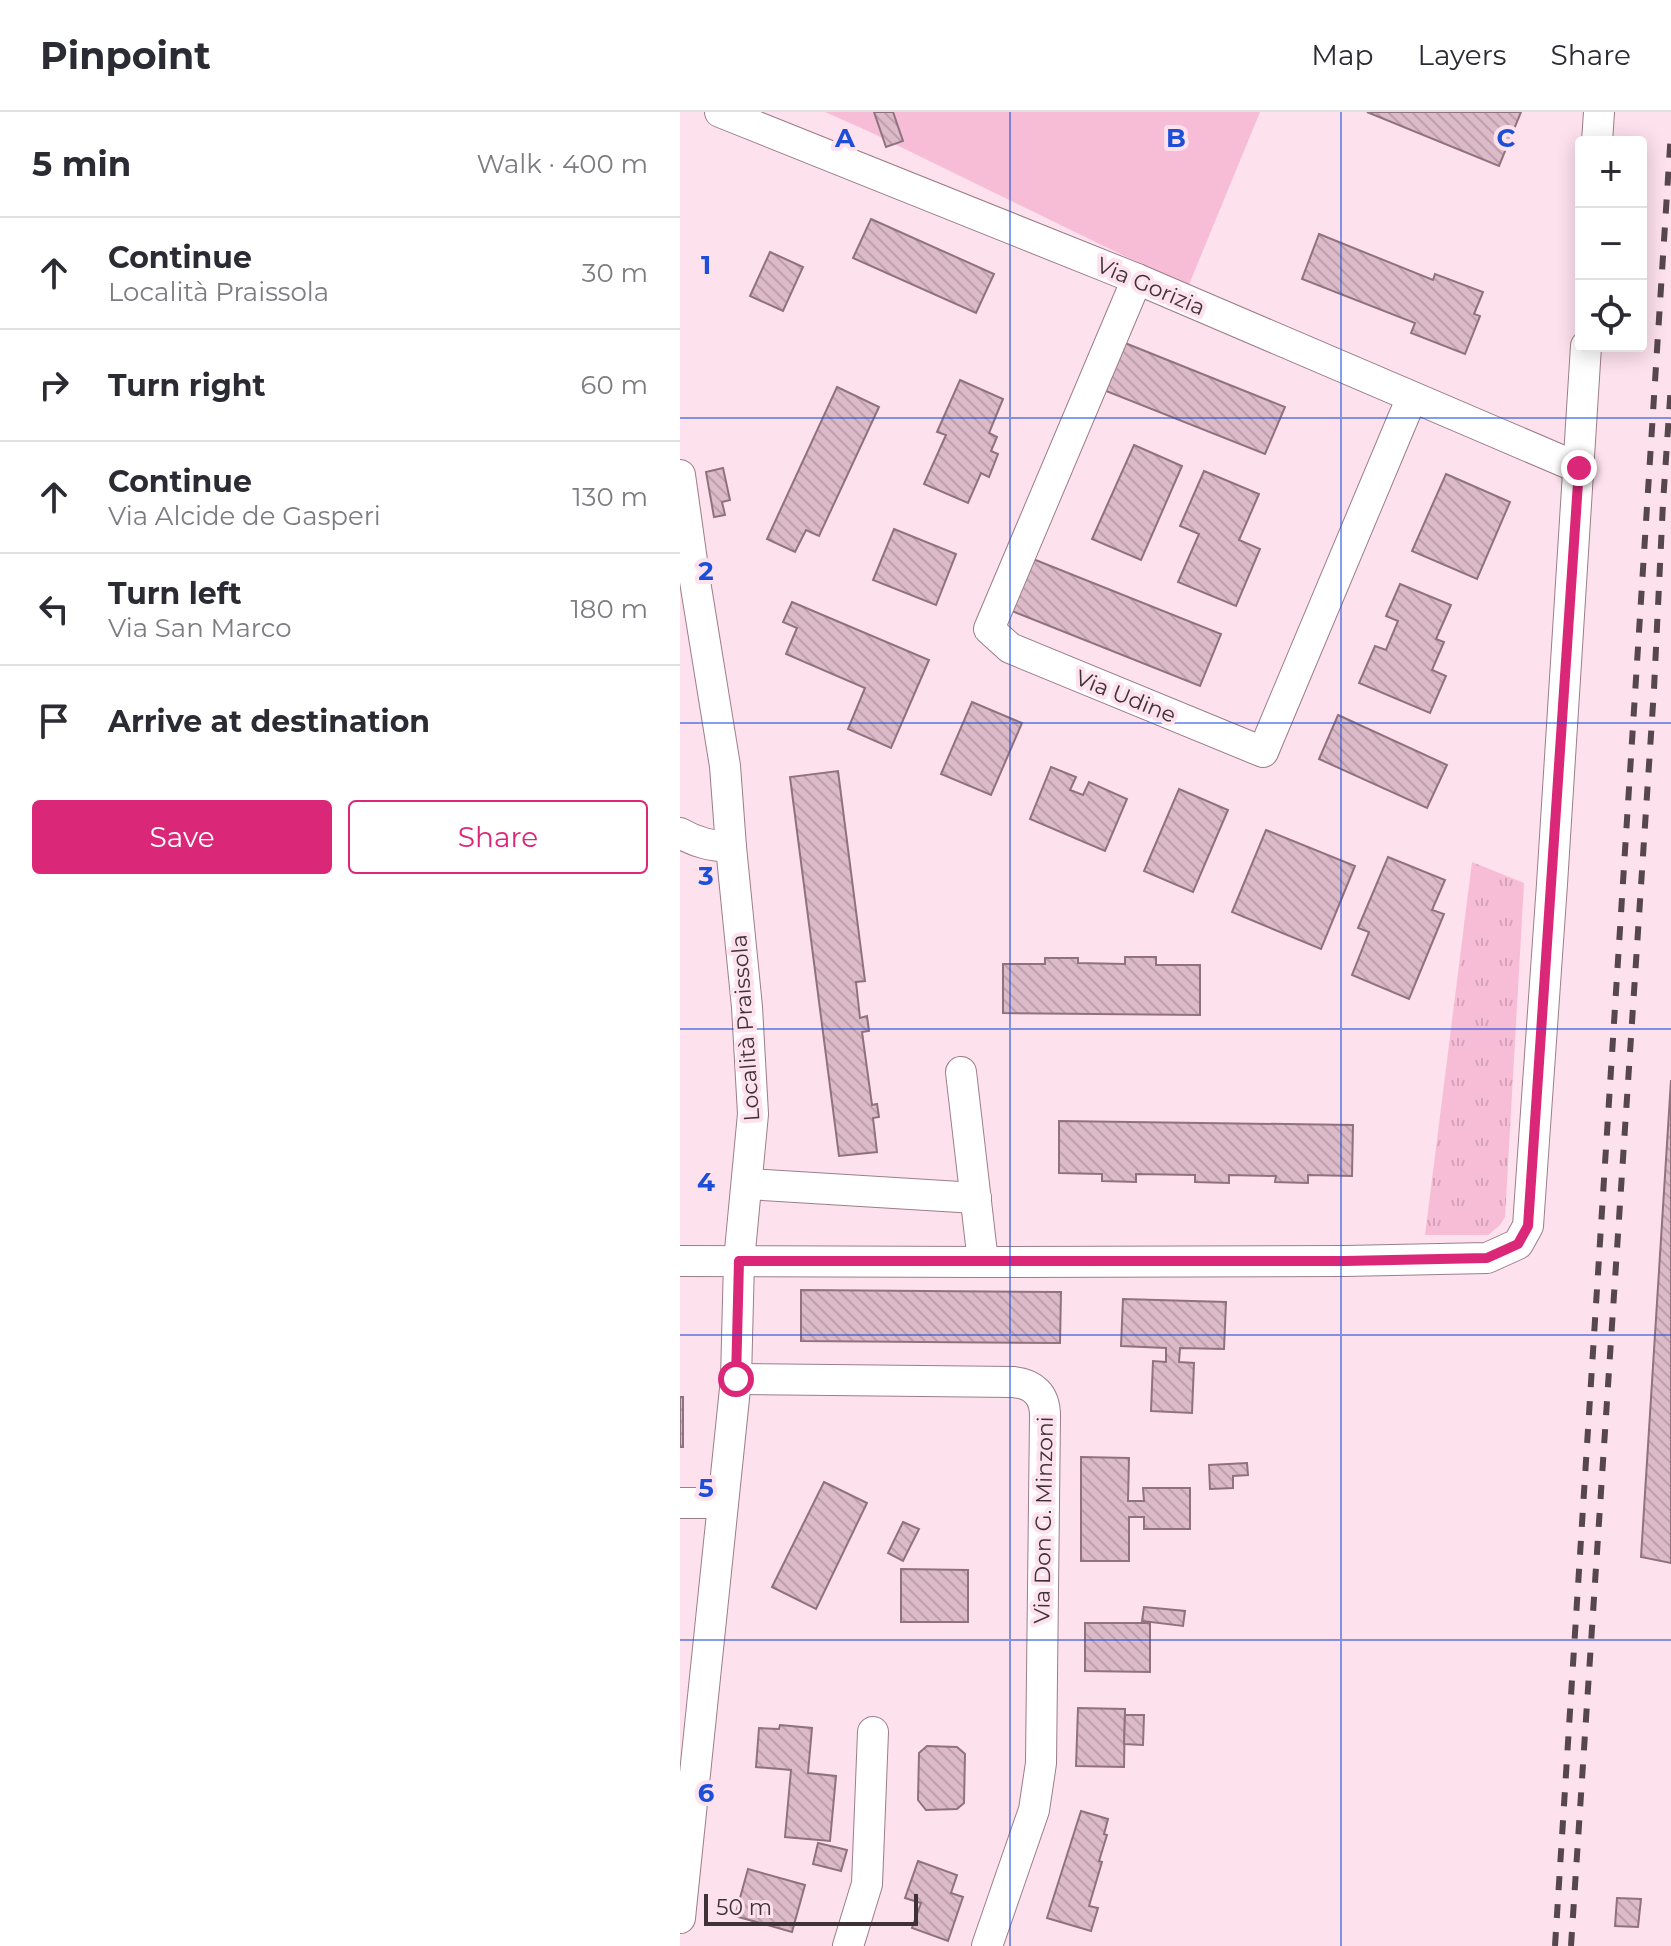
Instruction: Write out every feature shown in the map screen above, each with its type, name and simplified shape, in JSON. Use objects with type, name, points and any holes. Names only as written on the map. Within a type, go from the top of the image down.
[{"type":"street","name":"Via Gorizia","points":[[720,112],[1137,279],[1579,468]]},
{"type":"street","points":[[1597,136],[1599,112]]},
{"type":"street","name":"Via Udine","points":[[1137,279],[989,629],[1010,648],[1263,752],[1412,397]]},
{"type":"street","points":[[680,1261],[1329,1261],[1487,1258],[1518,1244],[1528,1226],[1586,352]]},
{"type":"street","name":"Località Praissola","points":[[680,475],[687,575],[725,766],[747,1007],[753,1114],[739,1261],[736,1379],[680,1918]]},
{"type":"street","points":[[680,833],[694,842],[731,847]]},
{"type":"street","points":[[961,1072],[983,1262]]},
{"type":"street","points":[[748,1184],[976,1198]]},
{"type":"street","name":"Via Don G. Minzoni","points":[[736,1379],[1013,1382],[1025,1383],[1041,1396],[1045,1406],[1041,1763],[1034,1810],[987,1946]]},
{"type":"street","points":[[680,1503],[723,1503]]},
{"type":"street","points":[[848,1946],[867,1884],[873,1732]]},
{"type":"green space","points":[[825,112],[1260,112],[1188,287]]},
{"type":"green space","points":[[1472,862],[1524,883],[1505,1217],[1488,1235],[1425,1235]]},
{"type":"building","points":[[874,112],[893,112],[903,141],[886,147]]},
{"type":"building","points":[[1367,112],[1521,112],[1499,166]]},
{"type":"building","points":[[871,219],[994,274],[976,313],[853,258]]},
{"type":"building","points":[[1319,234],[1433,280],[1435,274],[1483,292],[1474,314],[1480,316],[1465,354],[1411,333],[1415,323],[1302,279]]},
{"type":"building","points":[[770,252],[803,267],[783,311],[750,296]]},
{"type":"building","points":[[1125,343],[1285,407],[1265,454],[1106,391]]},
{"type":"building","points":[[960,380],[1003,399],[989,433],[997,437],[991,451],[998,454],[989,477],[981,473],[968,503],[924,484],[946,435],[937,432]]},
{"type":"building","points":[[837,387],[879,407],[819,536],[806,530],[795,552],[767,539]]},
{"type":"building","points":[[1134,445],[1182,466],[1141,560],[1092,539]]},
{"type":"building","points":[[723,468],[730,500],[722,502],[725,515],[714,517],[706,472]]},
{"type":"building","points":[[1204,471],[1259,494],[1239,540],[1260,549],[1236,606],[1178,582],[1199,534],[1180,526]]},
{"type":"building","points":[[1446,474],[1510,502],[1477,579],[1412,551]]},
{"type":"building","points":[[894,529],[956,554],[936,605],[873,580]]},
{"type":"building","points":[[1033,559],[1221,634],[1200,686],[1012,611]]},
{"type":"building","points":[[1400,584],[1451,605],[1436,639],[1444,642],[1432,670],[1446,676],[1430,713],[1359,683],[1375,646],[1386,650],[1398,621],[1386,616]]},
{"type":"building","points":[[792,602],[929,660],[891,748],[848,729],[865,688],[786,654],[797,628],[783,622]]},
{"type":"building","points":[[972,702],[1022,723],[991,795],[941,774]]},
{"type":"building","points":[[1338,715],[1447,765],[1427,808],[1319,759]]},
{"type":"building","points":[[1051,767],[1076,777],[1070,790],[1083,795],[1089,782],[1127,799],[1105,851],[1030,819]]},
{"type":"building","points":[[838,771],[865,981],[856,982],[860,1018],[867,1016],[869,1031],[862,1032],[872,1105],[877,1104],[879,1117],[873,1118],[877,1152],[839,1156],[790,777]]},
{"type":"building","points":[[1179,789],[1228,810],[1193,892],[1144,871]]},
{"type":"building","points":[[1266,830],[1355,866],[1321,949],[1232,912]]},
{"type":"building","points":[[1388,857],[1445,880],[1432,910],[1444,914],[1409,999],[1352,975],[1369,932],[1358,928]]},
{"type":"building","points":[[1125,957],[1156,957],[1156,965],[1200,965],[1200,1015],[1003,1013],[1003,964],[1045,964],[1045,958],[1078,958],[1078,963],[1125,964]]},
{"type":"building","points":[[1671,1080],[1671,1563],[1641,1557]]},
{"type":"building","points":[[1059,1121],[1353,1125],[1352,1176],[1308,1175],[1308,1183],[1275,1182],[1276,1176],[1229,1175],[1229,1183],[1195,1182],[1195,1175],[1136,1174],[1136,1182],[1102,1181],[1102,1174],[1059,1173]]},
{"type":"building","points":[[801,1290],[1061,1292],[1060,1343],[801,1341]]},
{"type":"building","points":[[1123,1299],[1226,1302],[1224,1349],[1180,1348],[1179,1362],[1194,1363],[1192,1413],[1151,1411],[1153,1361],[1166,1362],[1166,1348],[1121,1346]]},
{"type":"building","points":[[680,1397],[683,1397],[683,1447],[680,1447]]},
{"type":"building","points":[[1081,1457],[1129,1458],[1128,1501],[1144,1501],[1143,1488],[1190,1488],[1190,1529],[1144,1529],[1144,1517],[1129,1517],[1129,1561],[1081,1561]]},
{"type":"building","points":[[1247,1463],[1248,1475],[1233,1476],[1233,1488],[1210,1489],[1209,1465]]},
{"type":"building","points":[[824,1482],[867,1503],[816,1609],[772,1587]]},
{"type":"building","points":[[903,1522],[919,1529],[903,1561],[888,1553]]},
{"type":"building","points":[[901,1569],[968,1570],[968,1622],[901,1622]]},
{"type":"building","points":[[1144,1607],[1185,1611],[1183,1626],[1142,1621]]},
{"type":"building","points":[[1085,1623],[1150,1623],[1150,1672],[1085,1671]]},
{"type":"building","points":[[1078,1708],[1125,1709],[1124,1767],[1076,1766]]},
{"type":"building","points":[[1125,1715],[1144,1715],[1143,1745],[1124,1744]]},
{"type":"building","points":[[780,1725],[812,1728],[808,1773],[836,1776],[830,1841],[785,1837],[791,1770],[756,1767],[759,1728],[779,1729]]},
{"type":"building","points":[[927,1746],[957,1747],[965,1754],[964,1803],[957,1809],[926,1810],[918,1800],[919,1753]]},
{"type":"building","points":[[1081,1811],[1108,1819],[1099,1861],[1102,1862],[1089,1906],[1098,1908],[1091,1931],[1047,1918]]},
{"type":"building","points":[[818,1843],[847,1850],[841,1871],[813,1864]]},
{"type":"building","points":[[918,1861],[957,1875],[951,1893],[963,1897],[948,1941],[912,1928],[921,1903],[905,1898]]},
{"type":"building","points":[[748,1869],[805,1885],[792,1932],[735,1916]]},
{"type":"building","points":[[1617,1898],[1641,1899],[1638,1927],[1615,1926]]},
{"type":"railway","points":[[1555,1946],[1671,131]]},
{"type":"railway","points":[[1571,1946],[1654,689],[1671,384]]},
{"type":"route","points":[[736,1379],[739,1261],[1345,1261],[1487,1258],[1518,1244],[1528,1226],[1579,468]]}]
